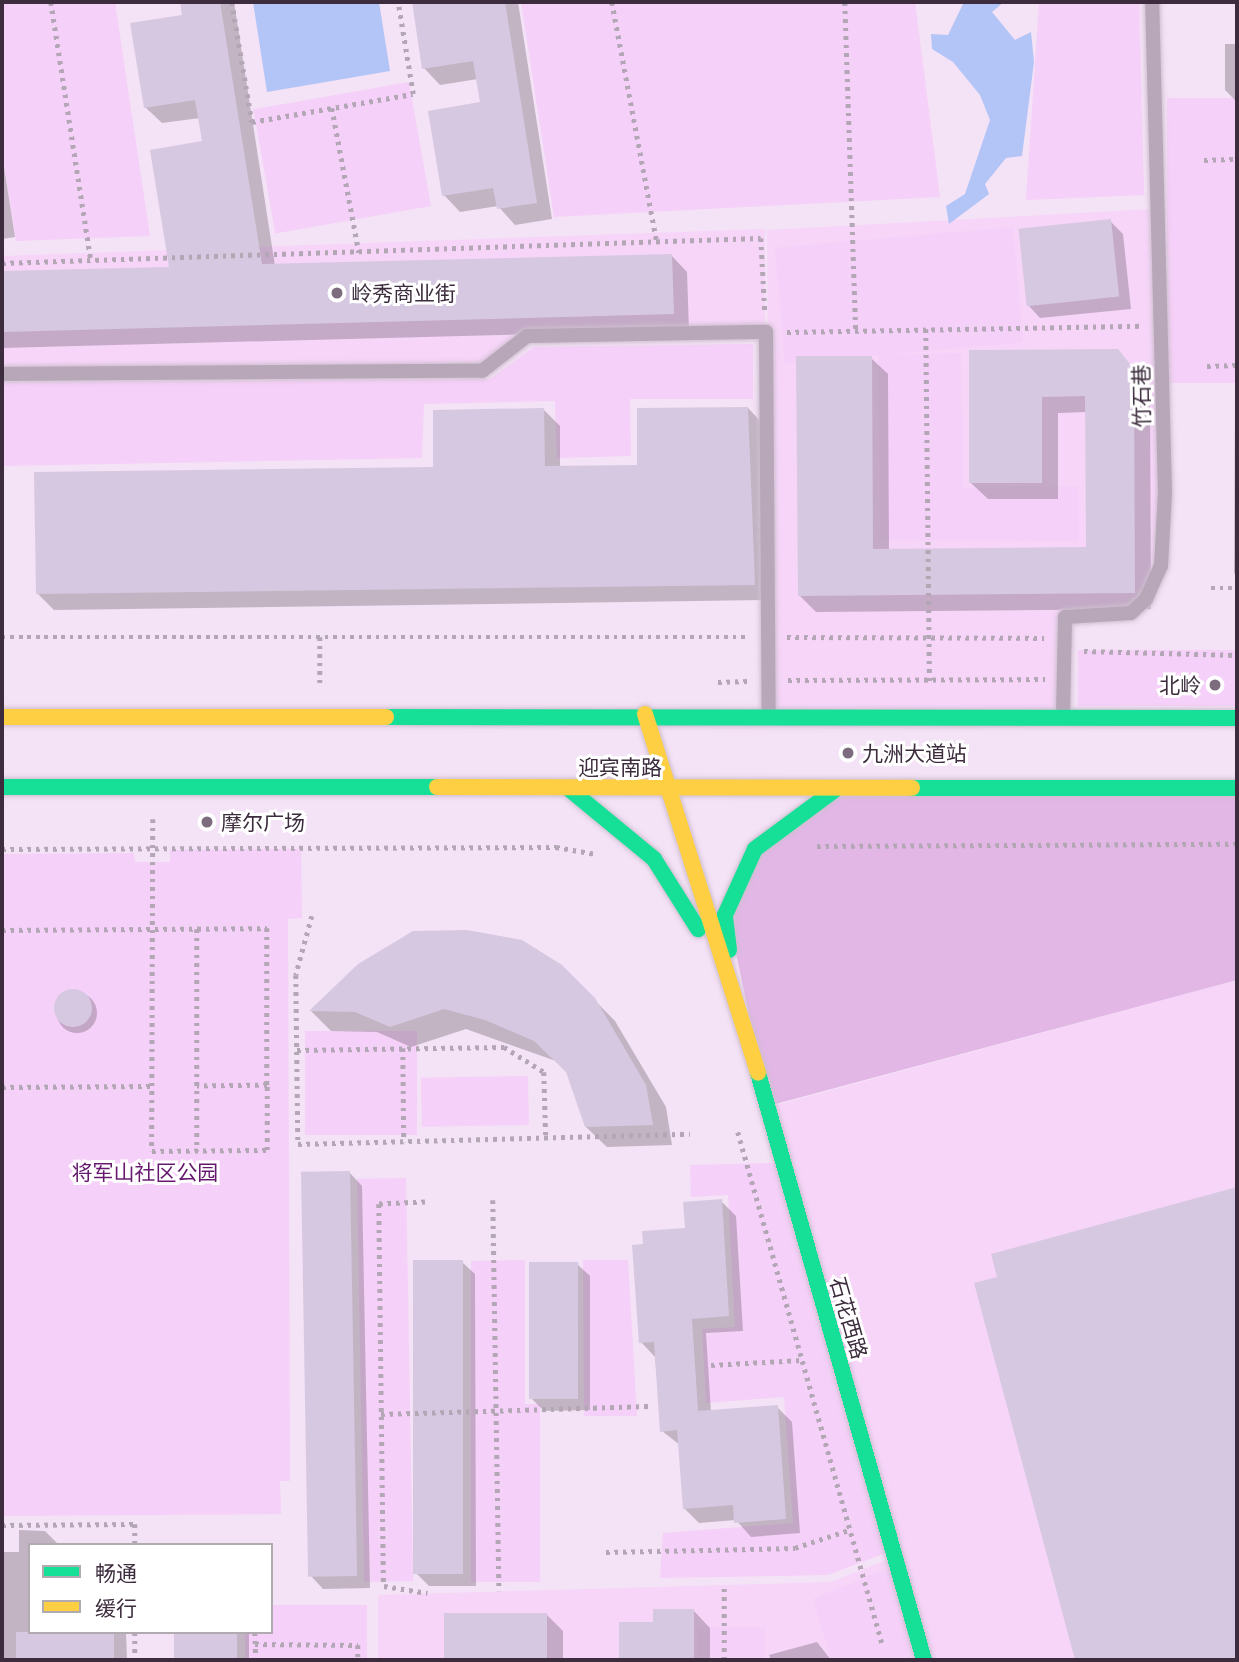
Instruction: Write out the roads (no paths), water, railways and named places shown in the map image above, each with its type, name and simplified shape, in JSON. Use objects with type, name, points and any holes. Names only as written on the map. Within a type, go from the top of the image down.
[{"type":"main road","points":[[645,714],[664,788],[733,987]]},
{"type":"main road","points":[[2,717],[645,714],[1237,718]]},
{"type":"main road","name":"迎宾南路","points":[[2,787],[1237,788]]},
{"type":"main road","points":[[568,788],[654,859],[733,987]]},
{"type":"main road","points":[[733,987],[725,915],[755,849],[836,789]]},
{"type":"main road","name":"石花西路","points":[[733,987],[924,1660]]},
{"type":"lane","name":"竹石巷","points":[[1063,717],[1065,617],[1130,613],[1146,599],[1161,566],[1161,325],[1152,2]]},
{"type":"lane","points":[[2,374],[482,371],[527,336],[766,332],[769,715]]},
{"type":"water","points":[[253,2],[379,2],[390,71],[267,92]]},
{"type":"water","points":[[964,2],[1004,2],[992,12],[1015,40],[1031,32],[1034,62],[1022,156],[1006,158],[985,184],[989,194],[949,224],[946,206],[965,194],[990,120],[980,95],[953,62],[932,49],[931,34],[948,35]]},
{"type":"place","name":"岭秀商业街","points":[[337,293]]},
{"type":"place","name":"北岭","points":[[1215,685]]},
{"type":"place","name":"九洲大道站","points":[[848,753]]},
{"type":"place","name":"摩尔广场","points":[[207,822]]},
{"type":"park label","name":"将军山社区公园","points":[[145,1172]]}]
